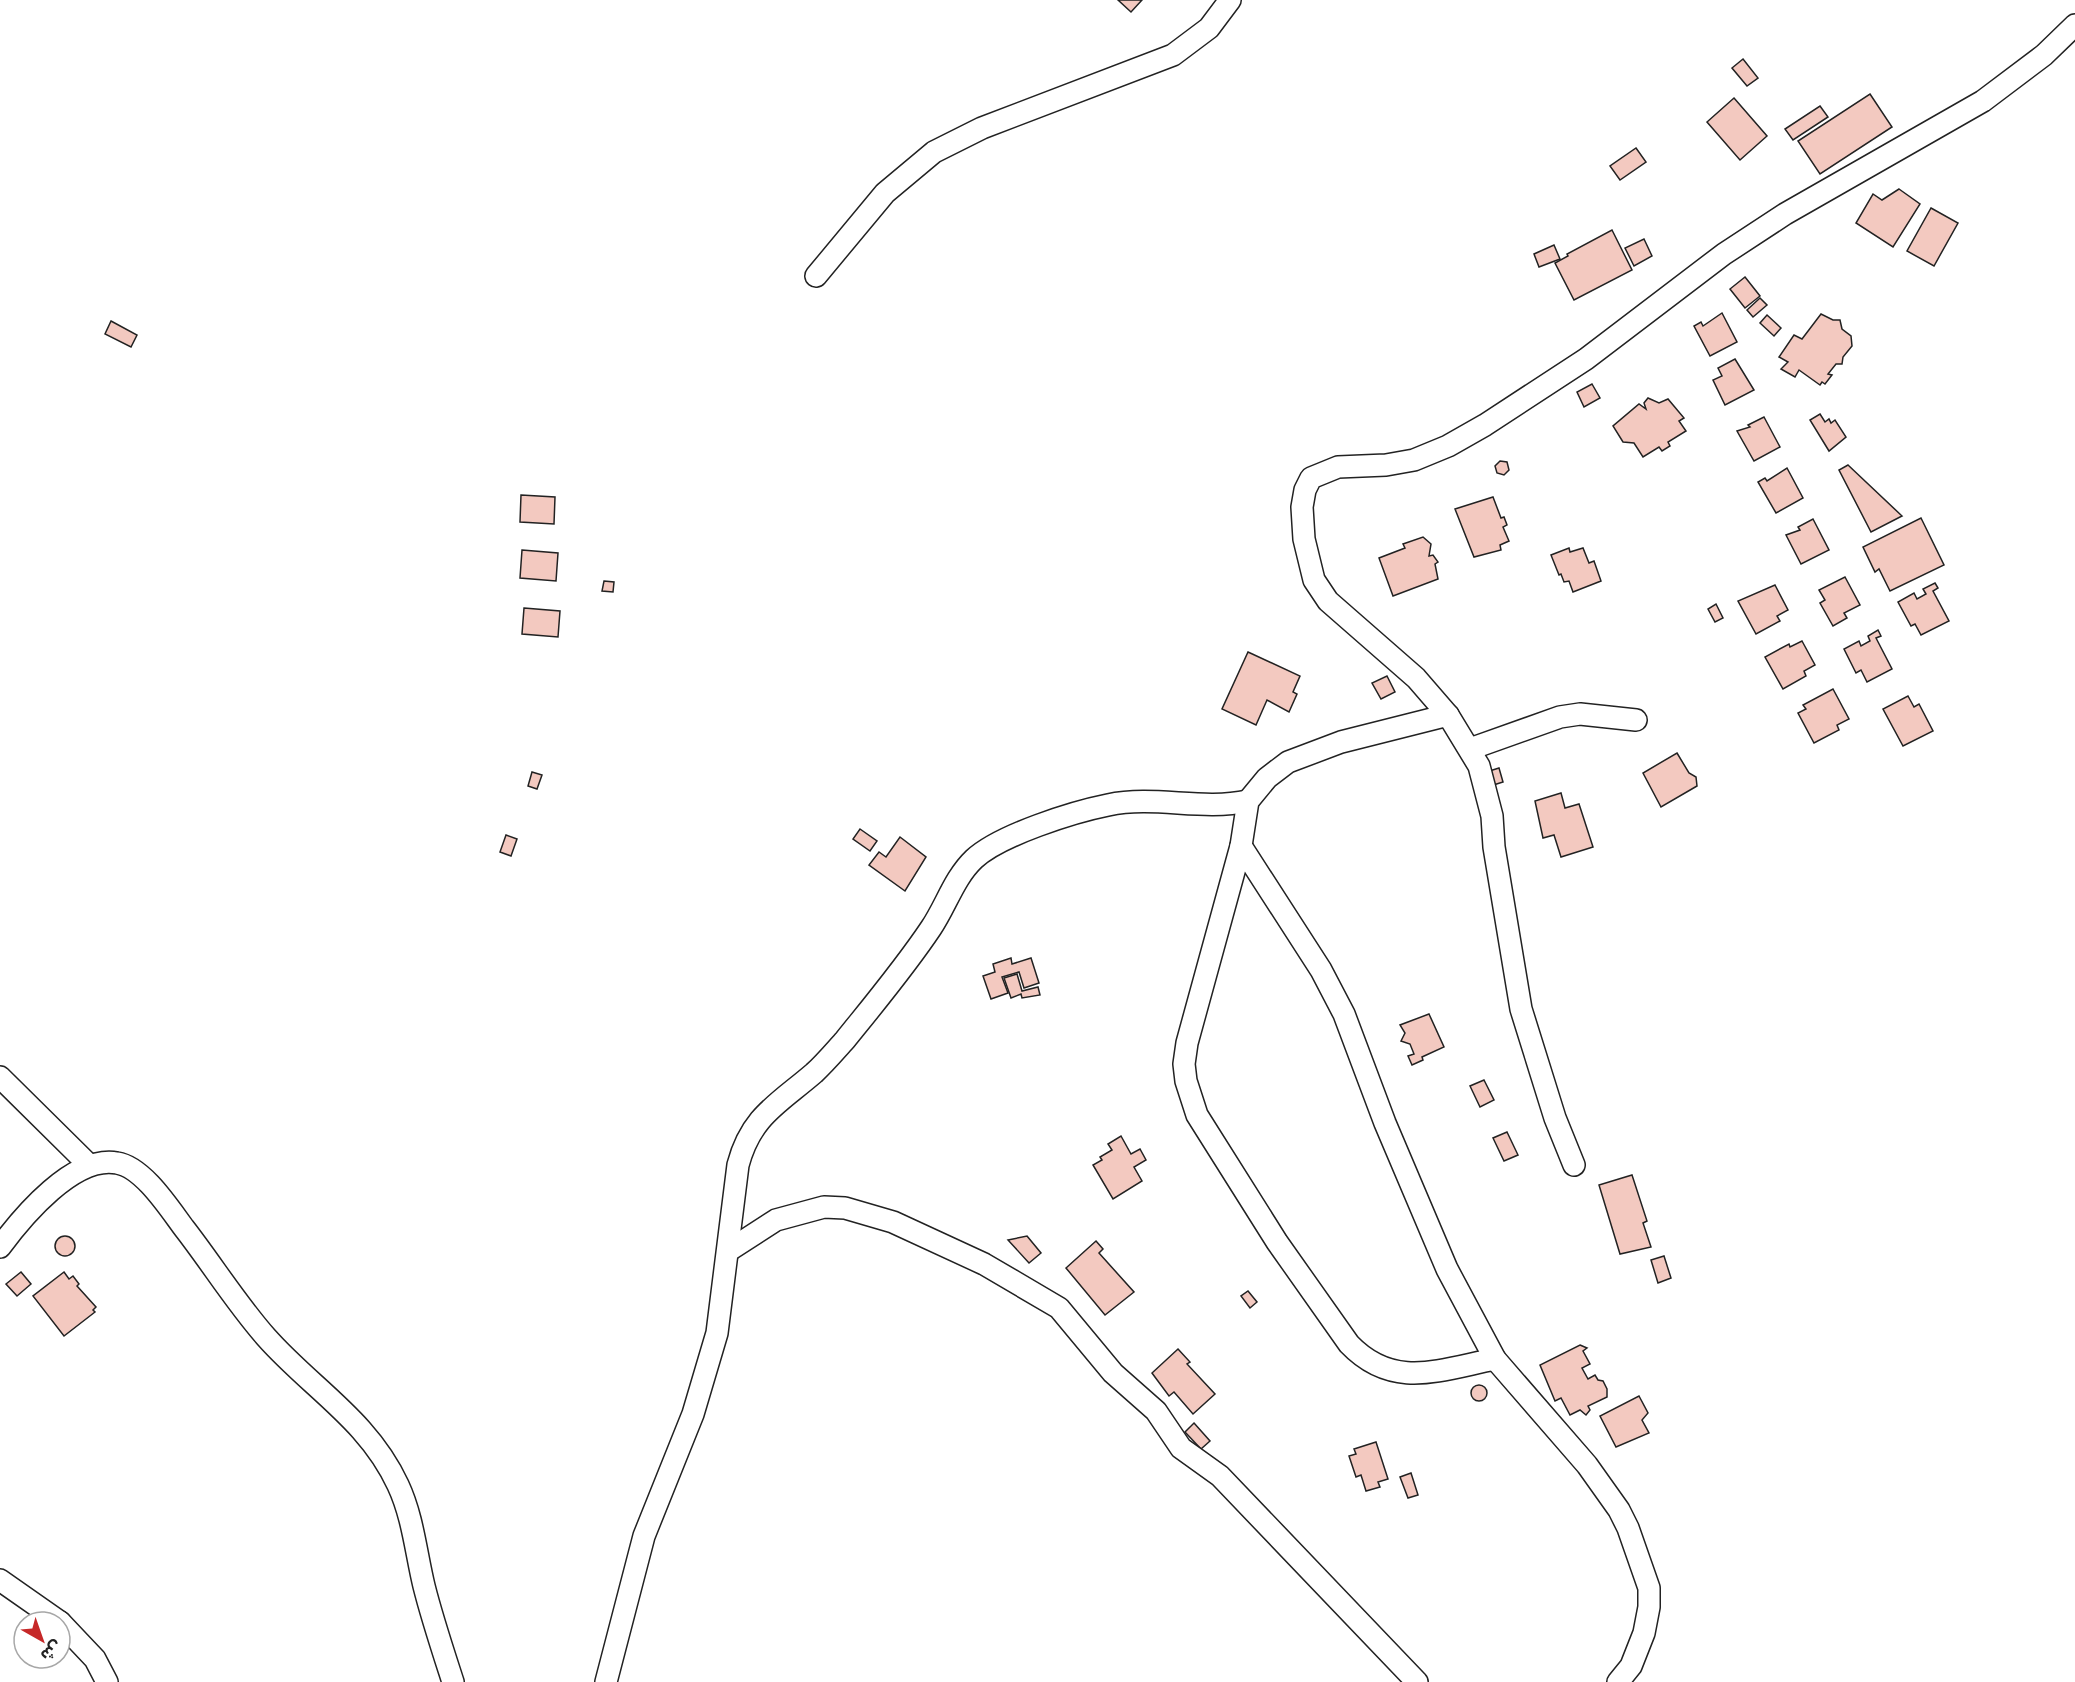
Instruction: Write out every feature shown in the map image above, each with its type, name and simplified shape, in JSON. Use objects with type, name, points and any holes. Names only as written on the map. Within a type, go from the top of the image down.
[{"type":"street","points":[[816,276],[885,193],[934,153],[982,128],[1173,55],[1209,28],[1230,0]]},
{"type":"street","points":[[1574,1165],[1552,1109],[1521,1009],[1494,847],[1492,816],[1479,766],[1448,715],[1391,654],[1328,601],[1314,580],[1308,561],[1302,507],[1305,490],[1311,478],[1338,466],[1386,465],[1414,460],[1449,446],[1485,425],[1586,359],[1724,254],[1785,214],[1983,101],[2044,54],[2075,25]]},
{"type":"street","points":[[1470,748],[1560,717],[1580,714],[1636,720]]},
{"type":"street","points":[[1448,715],[1341,742],[1288,762],[1266,778],[1248,801],[1242,846],[1187,1043],[1184,1064],[1186,1081],[1197,1115],[1277,1242],[1349,1344],[1362,1357],[1383,1370],[1409,1373],[1496,1359]]},
{"type":"street","points":[[606,1682],[644,1536],[693,1414],[717,1333],[738,1165],[744,1144],[753,1128],[772,1106],[814,1073],[846,1038],[932,928],[958,880],[974,859],[994,845],[1025,831],[1107,805],[1156,801],[1218,806],[1248,801]]},
{"type":"street","points":[[1242,846],[1316,962],[1344,1014],[1385,1123],[1447,1269],[1496,1359],[1600,1482],[1619,1510],[1644,1568],[1649,1588],[1644,1633],[1630,1666],[1618,1682]]},
{"type":"street","points":[[0,1077],[89,1165]]},
{"type":"street","points":[[0,1247],[42,1198],[89,1165],[104,1161],[119,1163],[136,1172],[169,1207],[266,1336],[356,1422],[398,1484],[408,1512],[424,1588],[453,1682]]},
{"type":"street","points":[[728,1251],[776,1220],[824,1207],[845,1208],[893,1222],[984,1264],[1059,1308],[1113,1373],[1156,1412],[1181,1448],[1220,1476],[1417,1682]]},
{"type":"street","points":[[0,1580],[43,1610]]},
{"type":"street","points":[[72,1635],[95,1659],[107,1682]]},
{"type":"building","points":[[1118,0],[1142,0],[1131,12]]},
{"type":"building","points":[[1743,59],[1758,78],[1747,86],[1732,68]]},
{"type":"building","points":[[1870,94],[1892,127],[1820,174],[1798,141]]},
{"type":"building","points":[[1734,98],[1767,136],[1740,160],[1707,122]]},
{"type":"building","points":[[1820,106],[1828,117],[1793,140],[1785,129]]},
{"type":"building","points":[[1636,148],[1646,162],[1620,180],[1610,166]]},
{"type":"building","points":[[1899,189],[1920,204],[1893,247],[1856,223],[1873,194],[1882,200]]},
{"type":"building","points":[[1931,208],[1958,223],[1934,266],[1907,251]]},
{"type":"building","points":[[1612,230],[1632,270],[1574,300],[1555,263]]},
{"type":"building","points":[[1644,239],[1652,256],[1634,266],[1625,248]]},
{"type":"building","points":[[1554,245],[1560,259],[1539,267],[1534,254]]},
{"type":"building","points":[[1745,277],[1760,296],[1745,308],[1730,289]]},
{"type":"building","points":[[1760,298],[1767,305],[1753,317],[1747,310]]},
{"type":"building","points":[[1722,313],[1737,342],[1710,356],[1694,326],[1701,322],[1703,326]]},
{"type":"building","points":[[1821,314],[1833,320],[1840,320],[1842,329],[1851,336],[1852,346],[1843,357],[1842,364],[1836,364],[1828,374],[1832,375],[1825,384],[1822,382],[1820,385],[1799,370],[1795,377],[1781,369],[1788,362],[1779,357],[1794,335],[1802,339]]},
{"type":"building","points":[[1767,315],[1781,328],[1774,336],[1760,323]]},
{"type":"building","points":[[111,321],[137,335],[131,347],[105,334]]},
{"type":"building","points":[[1735,359],[1754,390],[1725,405],[1713,380],[1722,376],[1718,368]]},
{"type":"building","points":[[1592,384],[1600,398],[1584,407],[1577,392]]},
{"type":"building","points":[[1648,398],[1659,403],[1668,399],[1684,418],[1679,421],[1686,431],[1668,442],[1670,446],[1662,451],[1659,447],[1643,457],[1634,443],[1623,442],[1613,426],[1639,404],[1646,409],[1644,403]]},
{"type":"building","points":[[1820,414],[1825,422],[1829,419],[1831,423],[1835,420],[1846,437],[1829,451],[1810,420]]},
{"type":"building","points":[[1764,417],[1780,447],[1754,461],[1737,431],[1750,427],[1748,425]]},
{"type":"building","points":[[1500,461],[1507,462],[1509,470],[1504,475],[1497,473],[1495,466]]},
{"type":"building","points":[[1848,465],[1902,516],[1871,532],[1839,470]]},
{"type":"building","points":[[1787,468],[1803,498],[1776,513],[1758,482],[1765,478],[1767,481]]},
{"type":"building","points":[[521,495],[555,497],[554,524],[520,522]]},
{"type":"building","points":[[1493,497],[1501,518],[1504,517],[1507,525],[1503,527],[1509,541],[1500,545],[1501,550],[1474,557],[1455,509]]},
{"type":"building","points":[[1921,518],[1944,565],[1890,591],[1879,569],[1875,572],[1863,547]]},
{"type":"building","points":[[1813,519],[1829,550],[1801,564],[1786,535],[1800,530],[1798,527]]},
{"type":"building","points":[[1423,537],[1431,544],[1429,556],[1433,555],[1438,562],[1435,564],[1438,579],[1393,596],[1379,558],[1405,548],[1403,544]]},
{"type":"building","points":[[1569,548],[1570,552],[1583,548],[1589,563],[1594,561],[1601,581],[1573,592],[1569,581],[1564,582],[1561,574],[1559,575],[1551,555]]},
{"type":"building","points":[[522,550],[558,553],[556,581],[520,578]]},
{"type":"building","points":[[1845,577],[1860,605],[1844,613],[1847,618],[1833,626],[1820,603],[1825,600],[1819,590]]},
{"type":"building","points":[[604,581],[614,582],[613,592],[602,591]]},
{"type":"building","points":[[1935,583],[1938,588],[1933,591],[1949,621],[1921,635],[1915,624],[1911,626],[1898,602],[1914,593],[1917,599],[1926,594],[1923,589]]},
{"type":"building","points":[[1775,585],[1788,610],[1777,616],[1780,621],[1756,634],[1738,601]]},
{"type":"building","points":[[1716,604],[1723,618],[1715,622],[1708,609]]},
{"type":"building","points":[[524,608],[560,611],[558,637],[522,634]]},
{"type":"building","points":[[1878,630],[1881,636],[1876,638],[1892,669],[1867,682],[1861,670],[1856,673],[1844,649],[1859,641],[1861,646],[1870,641],[1868,636]]},
{"type":"building","points":[[1802,641],[1815,665],[1804,671],[1806,676],[1783,689],[1765,657],[1789,644],[1790,647]]},
{"type":"building","points":[[1248,652],[1300,676],[1293,692],[1297,694],[1289,712],[1267,700],[1256,725],[1222,709]]},
{"type":"building","points":[[1387,676],[1395,692],[1381,699],[1372,683]]},
{"type":"building","points":[[1833,689],[1849,719],[1837,725],[1839,730],[1814,743],[1798,713],[1806,709],[1803,705]]},
{"type":"building","points":[[1908,696],[1914,707],[1919,704],[1933,731],[1903,746],[1883,709]]},
{"type":"building","points":[[1677,753],[1689,773],[1696,777],[1697,786],[1661,807],[1643,773]]},
{"type":"building","points":[[1499,768],[1503,782],[1487,787],[1483,773]]},
{"type":"building","points":[[532,772],[542,775],[537,789],[528,786]]},
{"type":"building","points":[[1561,793],[1565,808],[1579,804],[1593,847],[1561,857],[1554,835],[1543,838],[1535,801]]},
{"type":"building","points":[[860,829],[877,841],[870,851],[853,839]]},
{"type":"building","points":[[506,835],[517,839],[511,856],[500,852]]},
{"type":"building","points":[[900,837],[926,857],[905,891],[869,865],[879,852],[886,857]]},
{"type":"building","points":[[1011,958],[1012,964],[1031,958],[1039,983],[1024,988],[1019,972],[1002,977],[1008,993],[991,999],[983,976],[995,972],[993,964]]},
{"type":"building","points":[[1017,974],[1022,991],[1038,987],[1040,995],[1022,998],[1021,994],[1011,998],[1004,978]]},
{"type":"building","points":[[1429,1014],[1444,1047],[1422,1057],[1423,1060],[1412,1065],[1408,1056],[1414,1054],[1410,1044],[1401,1041],[1405,1033],[1400,1025]]},
{"type":"building","points":[[1484,1080],[1494,1100],[1480,1107],[1470,1086]]},
{"type":"building","points":[[1507,1132],[1518,1155],[1504,1161],[1493,1138]]},
{"type":"building","points":[[1121,1136],[1131,1154],[1140,1149],[1146,1160],[1134,1167],[1142,1181],[1113,1199],[1093,1165],[1102,1160],[1100,1157],[1112,1150],[1108,1144]]},
{"type":"building","points":[[1632,1175],[1647,1221],[1643,1223],[1651,1247],[1620,1254],[1599,1185]]},
{"type":"building","points":[[65,1236],[72,1239],[75,1246],[72,1253],[65,1256],[58,1253],[55,1246],[58,1239]]},
{"type":"building","points":[[1027,1236],[1041,1253],[1029,1263],[1008,1240]]},
{"type":"building","points":[[1096,1241],[1103,1249],[1099,1253],[1134,1292],[1105,1315],[1066,1268]]},
{"type":"building","points":[[1664,1256],[1671,1278],[1658,1283],[1651,1260]]},
{"type":"building","points":[[21,1272],[31,1284],[17,1296],[6,1284]]},
{"type":"building","points":[[64,1272],[69,1279],[73,1276],[79,1284],[77,1286],[96,1307],[93,1310],[95,1312],[64,1336],[33,1296]]},
{"type":"building","points":[[1248,1291],[1257,1302],[1250,1308],[1241,1296]]},
{"type":"building","points":[[1580,1345],[1587,1348],[1583,1351],[1590,1364],[1582,1368],[1588,1379],[1595,1375],[1598,1380],[1603,1381],[1607,1389],[1607,1397],[1588,1406],[1590,1410],[1586,1415],[1580,1410],[1570,1415],[1561,1398],[1555,1401],[1540,1365]]},
{"type":"building","points":[[1178,1349],[1190,1362],[1187,1364],[1215,1394],[1193,1414],[1174,1392],[1169,1396],[1152,1373]]},
{"type":"building","points":[[1479,1385],[1485,1387],[1487,1393],[1485,1399],[1479,1401],[1473,1399],[1471,1393],[1473,1387]]},
{"type":"building","points":[[1639,1396],[1648,1413],[1642,1420],[1649,1433],[1616,1447],[1600,1416]]},
{"type":"building","points":[[1194,1423],[1210,1441],[1201,1449],[1185,1432]]},
{"type":"building","points":[[1376,1442],[1388,1479],[1378,1482],[1380,1487],[1366,1491],[1361,1475],[1356,1477],[1349,1456],[1356,1454],[1354,1449]]},
{"type":"building","points":[[1411,1473],[1418,1495],[1408,1498],[1400,1477]]}]
